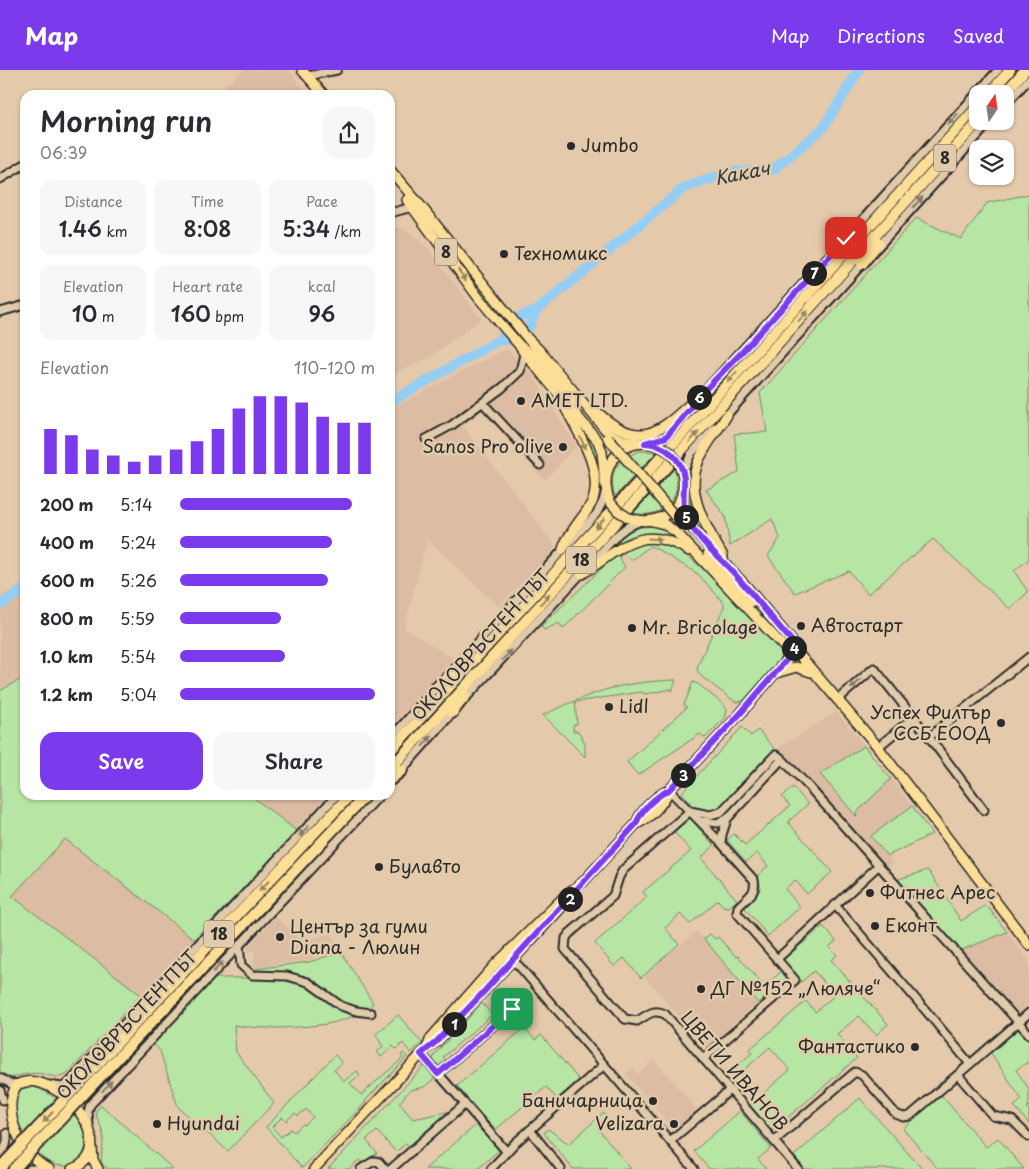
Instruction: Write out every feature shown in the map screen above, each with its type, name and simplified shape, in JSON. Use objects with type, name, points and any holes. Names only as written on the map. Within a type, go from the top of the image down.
[{"type":"highway","points":[[997,85],[1010,70]]},
{"type":"highway","points":[[1012,85],[1025,70]]},
{"type":"highway","name":"ОКОЛОВРЪСТЕН ПЪТ","points":[[395,746],[636,485],[969,116]]},
{"type":"highway","name":"ОКОЛОВРЪСТЕН ПЪТ","points":[[395,763],[880,232],[970,130]]},
{"type":"highway","name":"8","points":[[862,264],[912,195]]},
{"type":"highway","name":"8","points":[[846,238],[889,206]]},
{"type":"highway","points":[[436,688],[498,634]]},
{"type":"highway","points":[[452,713],[497,652]]},
{"type":"highway","points":[[395,777],[402,770]]},
{"type":"highway","name":"ОКОЛОВРЪСТЕН ПЪТ","points":[[14,1169],[109,1059],[344,800]]},
{"type":"highway","name":"ОКОЛОВРЪСТЕН ПЪТ","points":[[0,1168],[361,800]]},
{"type":"highway","points":[[342,820],[366,800]]},
{"type":"main road","points":[[297,70],[314,90]]},
{"type":"main road","points":[[305,73],[320,90]]},
{"type":"main road","name":"8","points":[[395,177],[478,297],[601,447],[610,502],[618,511],[629,518],[652,521]]},
{"type":"main road","name":"8","points":[[395,184],[417,206],[580,398],[618,428],[637,434],[658,430],[701,394]]},
{"type":"main road","points":[[528,339],[536,357],[685,528],[746,596],[791,640],[795,650],[878,747],[1028,942]]},
{"type":"main road","points":[[522,350],[536,357]]},
{"type":"main road","points":[[580,398],[612,435],[628,442],[661,447],[671,454],[683,473]]},
{"type":"main road","points":[[561,399],[589,456],[596,484],[592,500],[562,549]]},
{"type":"main road","points":[[727,415],[697,465],[694,486],[698,507],[707,528],[734,573]]},
{"type":"main road","points":[[606,486],[608,468],[614,457],[628,446],[643,443]]},
{"type":"main road","name":"8","points":[[682,493],[683,473]]},
{"type":"main road","points":[[682,493],[686,516],[692,528],[734,573],[772,620]]},
{"type":"main road","points":[[652,521],[670,512],[678,503],[682,493]]},
{"type":"main road","points":[[652,521],[669,526],[785,648],[795,650]]},
{"type":"main road","points":[[582,574],[622,546],[639,539],[670,541],[701,559]]},
{"type":"main road","points":[[746,596],[760,620]]},
{"type":"main road","points":[[314,1169],[573,896],[583,882],[636,824],[644,821],[666,798],[669,790],[776,674],[795,650]]},
{"type":"main road","points":[[776,674],[796,667],[807,669],[816,675]]},
{"type":"main road","points":[[424,1051],[431,1038],[503,957],[568,893],[583,882]]},
{"type":"main road","points":[[0,1112],[3,1100],[12,1088],[30,1081],[41,1082],[77,1109],[90,1128],[93,1160],[98,1169]]},
{"type":"main road","points":[[5,1129],[25,1153],[49,1169]]},
{"type":"main road","points":[[72,1169],[84,1161],[92,1148]]},
{"type":"street","points":[[305,73],[337,70]]},
{"type":"street","points":[[846,238],[998,70]]},
{"type":"street","points":[[1014,96],[1029,79]]},
{"type":"street","points":[[862,264],[983,130]]},
{"type":"street","points":[[0,179],[20,167]]},
{"type":"street","points":[[395,212],[417,206]]},
{"type":"street","name":"8","points":[[701,394],[846,238]]},
{"type":"street","name":"8","points":[[683,473],[691,454],[862,264]]},
{"type":"street","points":[[0,312],[20,306]]},
{"type":"street","points":[[520,371],[522,350]]},
{"type":"street","points":[[426,439],[452,425],[483,403],[520,371],[538,370]]},
{"type":"street","points":[[643,443],[666,437],[701,394]]},
{"type":"street","points":[[483,403],[540,464]]},
{"type":"street","name":"ОКОЛОВРЪСТЕН ПЪТ","points":[[395,733],[597,513],[603,501],[606,486]]},
{"type":"street","name":"ОКОЛОВРЪСТЕН ПЪТ","points":[[402,770],[452,713],[623,529],[642,521]]},
{"type":"street","points":[[929,737],[1029,657]]},
{"type":"street","points":[[837,700],[874,668],[914,717],[984,810]]},
{"type":"street","points":[[878,747],[914,717]]},
{"type":"street","points":[[690,811],[710,815],[721,812],[772,757],[780,757],[810,787],[878,866],[1029,1034]]},
{"type":"street","points":[[721,843],[727,820],[780,757]]},
{"type":"street","points":[[669,790],[752,877],[755,884],[753,892],[738,907],[738,913],[795,980],[703,1059]]},
{"type":"street","name":"ОКОЛОВРЪСТЕН ПЪТ","points":[[41,1082],[62,1087],[68,1084],[329,800]]},
{"type":"street","name":"ОКОЛОВРЪСТЕН ПЪТ","points":[[90,1128],[88,1112],[90,1105],[375,800]]},
{"type":"street","name":"ЦВЕТИ ИВАНОВ","points":[[690,811],[623,870],[613,896],[566,938],[565,950],[629,1020],[637,1021],[650,1012],[655,1011],[665,1014],[798,1169]]},
{"type":"street","points":[[700,821],[718,823],[727,820]]},
{"type":"street","points":[[776,959],[878,866]]},
{"type":"street","points":[[835,905],[970,1064]]},
{"type":"street","points":[[239,945],[241,965],[252,975],[287,976],[308,982],[341,1006],[371,1013]]},
{"type":"street","points":[[512,948],[513,960]]},
{"type":"street","points":[[503,957],[513,960],[694,1169]]},
{"type":"street","points":[[438,1074],[512,1009]]},
{"type":"street","points":[[774,1141],[853,1072],[860,1073],[896,1114],[905,1117],[910,1116],[1029,1013]]},
{"type":"street","points":[[424,1051],[438,1074],[507,1152]]},
{"type":"street","points":[[491,1169],[530,1130],[604,1065]]},
{"type":"street","points":[[958,1075],[993,1116],[1012,1120],[1029,1137]]},
{"type":"street","points":[[0,1078],[11,1084],[21,1083]]},
{"type":"street","points":[[0,1090],[3,1100]]},
{"type":"street","points":[[670,1141],[730,1090]]},
{"type":"street","points":[[391,1169],[465,1104]]},
{"type":"street","points":[[0,1156],[6,1148],[8,1140],[5,1129]]},
{"type":"street","points":[[530,1130],[561,1169]]},
{"type":"street","points":[[361,1169],[374,1161],[379,1162],[385,1169]]},
{"type":"street","points":[[30,1169],[42,1169]]},
{"type":"shaded area","points":[[244,70],[289,70],[305,90],[221,90]]},
{"type":"shaded area","points":[[395,227],[404,228],[427,247],[481,319],[431,356],[395,374]]},
{"type":"shaded area","points":[[506,349],[532,374],[576,446],[545,480],[482,411],[463,426],[555,546],[548,557],[498,606],[427,539],[404,628],[452,658],[395,722],[395,406]]},
{"type":"shaded area","points":[[20,586],[20,680],[0,691],[0,597]]},
{"type":"shaded area","points":[[836,712],[868,749],[912,806],[871,836],[893,863],[886,869],[779,748]]},
{"type":"shaded area","points":[[256,800],[326,800],[298,832]]},
{"type":"shaded area","points":[[65,839],[194,939],[141,995],[12,896]]},
{"type":"shaded area","name":"Център за гуми Diana - Люлин","points":[[276,917],[303,942],[331,933],[340,949],[308,960],[253,968],[255,951],[245,950]]},
{"type":"shaded area","name":"ДГ №152 „Люляче“","points":[[697,931],[758,1003],[728,1028],[731,1032],[709,1051],[644,976]]},
{"type":"shaded area","points":[[1007,932],[1029,962],[1029,1006],[1016,1017],[959,951]]},
{"type":"shaded area","points":[[654,1060],[698,1111],[674,1130],[626,1074],[633,1068],[638,1074]]},
{"type":"green space","points":[[1029,194],[1029,559],[1014,571],[1028,592],[1010,609],[933,539],[868,594],[849,571],[795,593],[768,556],[780,538],[772,519],[730,546],[725,516],[706,490],[739,472],[734,434],[767,432],[760,393],[916,218],[961,239],[987,203]]},
{"type":"green space","points":[[457,256],[499,310],[500,314],[497,314],[481,294],[456,258]]},
{"type":"green space","points":[[574,418],[596,443],[601,454],[600,500],[597,508],[576,531],[598,490]]},
{"type":"green space","points":[[711,435],[691,481],[714,546],[693,525],[687,506],[690,460]]},
{"type":"green space","points":[[640,451],[657,452],[615,496],[612,480],[616,468],[620,462]]},
{"type":"green space","points":[[674,469],[677,480],[676,489],[673,498],[668,504],[661,510],[653,513],[633,513]]},
{"type":"green space","points":[[662,527],[683,543],[657,536],[600,560],[621,534],[629,528]]},
{"type":"green space","points":[[649,543],[667,545],[685,554],[708,573],[752,617],[780,649],[781,655],[779,660],[743,701],[734,701],[702,677],[697,670],[724,603],[698,574],[650,546],[632,560],[623,554],[619,557],[625,567],[563,629],[559,623],[544,630],[541,626],[616,555],[629,547]]},
{"type":"green space","points":[[20,680],[20,800],[256,800],[298,832],[194,939],[65,839],[12,896],[141,995],[66,1075],[60,1077],[34,1073],[10,1078],[0,1072],[0,691]]},
{"type":"green space","points":[[676,680],[672,691],[671,689],[645,694],[641,692],[575,702],[577,724],[573,725],[573,731],[578,731],[585,743],[585,757],[543,715],[587,696],[624,685]]},
{"type":"green space","points":[[693,682],[723,704],[727,710],[725,718],[705,738],[700,734],[638,775],[627,762],[687,707],[684,705]]},
{"type":"green space","points":[[742,727],[751,736],[758,730],[776,750],[767,756],[719,808],[710,811],[694,808],[682,792]]},
{"type":"green space","points":[[864,746],[891,779],[856,813],[857,817],[820,774]]},
{"type":"green space","points":[[793,787],[808,804],[788,822],[832,872],[807,894],[795,880],[785,889],[800,907],[768,936],[745,908],[759,891],[760,887],[757,876],[768,866],[757,853],[746,862],[727,840],[734,834],[745,845],[790,806],[782,797]]},
{"type":"green space","points":[[912,806],[932,834],[887,856],[871,836]]},
{"type":"green space","points":[[690,818],[714,846],[701,858],[737,900],[729,907],[723,906],[718,900],[690,924],[680,914],[665,928],[679,944],[641,978],[624,958],[614,966],[595,943],[647,897],[643,892],[691,851],[674,832]]},
{"type":"green space","points":[[928,870],[961,921],[986,905],[1007,932],[959,951],[896,880]]},
{"type":"green space","points":[[823,926],[836,941],[829,947],[837,955],[831,960],[888,1024],[876,1035],[859,1016],[837,1034],[857,1058],[772,1131],[750,1105],[790,1070],[770,1047],[737,1076],[732,1070],[752,1053],[750,1049],[806,1001],[815,1012],[835,995],[814,971],[801,982],[782,961]]},
{"type":"green space","points":[[710,934],[715,939],[718,937],[736,957],[738,956],[764,986],[781,972],[787,978],[758,1003],[704,939]]},
{"type":"green space","points":[[341,952],[373,1003],[367,1011],[350,1007],[332,997],[309,979],[255,971],[255,969],[309,962]]},
{"type":"green space","points":[[214,978],[268,978],[308,984],[332,1005],[361,1014],[331,1023],[305,1027],[268,1028],[234,1025],[236,1052],[274,1103],[228,1151],[178,1107],[160,1051],[153,1043]]},
{"type":"green space","points":[[482,1003],[492,1015],[443,1057],[446,1061],[439,1067],[433,1060],[434,1055]]},
{"type":"green space","points":[[398,1015],[422,1043],[411,1053],[403,1043],[396,1049],[393,1046],[381,1057],[377,1052],[383,1047],[376,1034]]},
{"type":"green space","points":[[524,1028],[535,1040],[541,1035],[579,1080],[557,1099],[546,1087],[495,1130],[457,1086]]},
{"type":"green space","points":[[1020,1028],[1029,1039],[1029,1061],[1016,1070],[1029,1089],[1029,1106],[1027,1107],[1029,1110],[1029,1124],[1014,1106],[1022,1100],[991,1053]]},
{"type":"green space","points":[[403,1053],[407,1057],[302,1168],[266,1127],[335,1055],[342,1063],[334,1070],[344,1081],[357,1071],[360,1075],[350,1083],[361,1095],[403,1058],[401,1055]],"holes":[[[306,1109],[313,1117],[294,1132],[291,1129],[281,1137],[272,1127],[282,1117],[286,1121],[295,1113],[298,1116]]]},
{"type":"green space","points":[[425,1065],[436,1077],[424,1087],[410,1090],[399,1103],[413,1119],[447,1112],[409,1146],[406,1143],[396,1152],[377,1131],[366,1140],[377,1153],[363,1164],[359,1160],[349,1169],[328,1169]]},
{"type":"green space","points":[[32,1086],[62,1103],[79,1120],[86,1141],[83,1155],[73,1164],[64,1166],[54,1164],[43,1158],[24,1138],[17,1126],[12,1114],[11,1102],[14,1093]]},
{"type":"green space","points":[[941,1095],[986,1147],[998,1138],[1024,1169],[938,1169],[903,1129]]},
{"type":"green space","points":[[860,1098],[922,1169],[805,1169],[794,1156]]},
{"type":"green space","points":[[101,1105],[173,1169],[108,1169],[102,1164],[103,1135],[96,1111]]},
{"type":"green space","points":[[740,1111],[771,1148],[758,1159],[766,1169],[709,1169],[694,1151]]},
{"type":"green space","points":[[603,1113],[609,1119],[598,1129],[631,1169],[573,1169],[544,1133],[548,1129],[569,1144]]},
{"type":"green space","points":[[476,1125],[499,1150],[479,1169],[425,1169]]},
{"type":"waterway","name":"Какач","points":[[501,340],[506,329],[514,321],[524,315],[535,312],[684,188],[729,172],[773,170],[823,128],[859,70]]},
{"type":"waterway","name":"Какач","points":[[395,399],[497,341],[510,340],[529,328],[535,312]]},
{"type":"waterway","name":"Какач","points":[[0,605],[20,592]]},
{"type":"place","name":"Jumbo","points":[[571,146]]},
{"type":"place","name":"Техномикс","points":[[504,254]]},
{"type":"place","name":"AMET LTD.","points":[[521,401]]},
{"type":"place","name":"Sanos Pro olive","points":[[563,447]]},
{"type":"place","name":"Автостарт","points":[[801,626]]},
{"type":"place","name":"Mr. Bricolage","points":[[632,628]]},
{"type":"place","name":"Lidl","points":[[609,707]]},
{"type":"place","name":"Успех Филтър ССБ ЕООД","points":[[1001,723]]},
{"type":"place","name":"Булавто","points":[[379,867]]},
{"type":"place","name":"Фитнес Арес","points":[[870,893]]},
{"type":"place","name":"Еконт","points":[[875,926]]},
{"type":"place","name":"Център за гуми Diana - Люлин","points":[[280,937]]},
{"type":"place","name":"ДГ №152 „Люляче“","points":[[701,989]]},
{"type":"place","name":"Фантастико","points":[[915,1047]]},
{"type":"place","name":"Баничарница","points":[[653,1101]]},
{"type":"place","name":"Hyundai","points":[[157,1124]]},
{"type":"place","name":"Velizara","points":[[674,1124]]},
{"type":"route","points":[[512,1009],[438,1074],[421,1054],[436,1042],[573,896],[583,882],[636,824],[639,817],[661,794],[669,790],[740,714],[795,650],[791,640],[772,620],[746,586],[688,522],[682,493],[684,477],[677,460],[664,448],[645,443],[666,437],[701,394],[846,238]]}]
